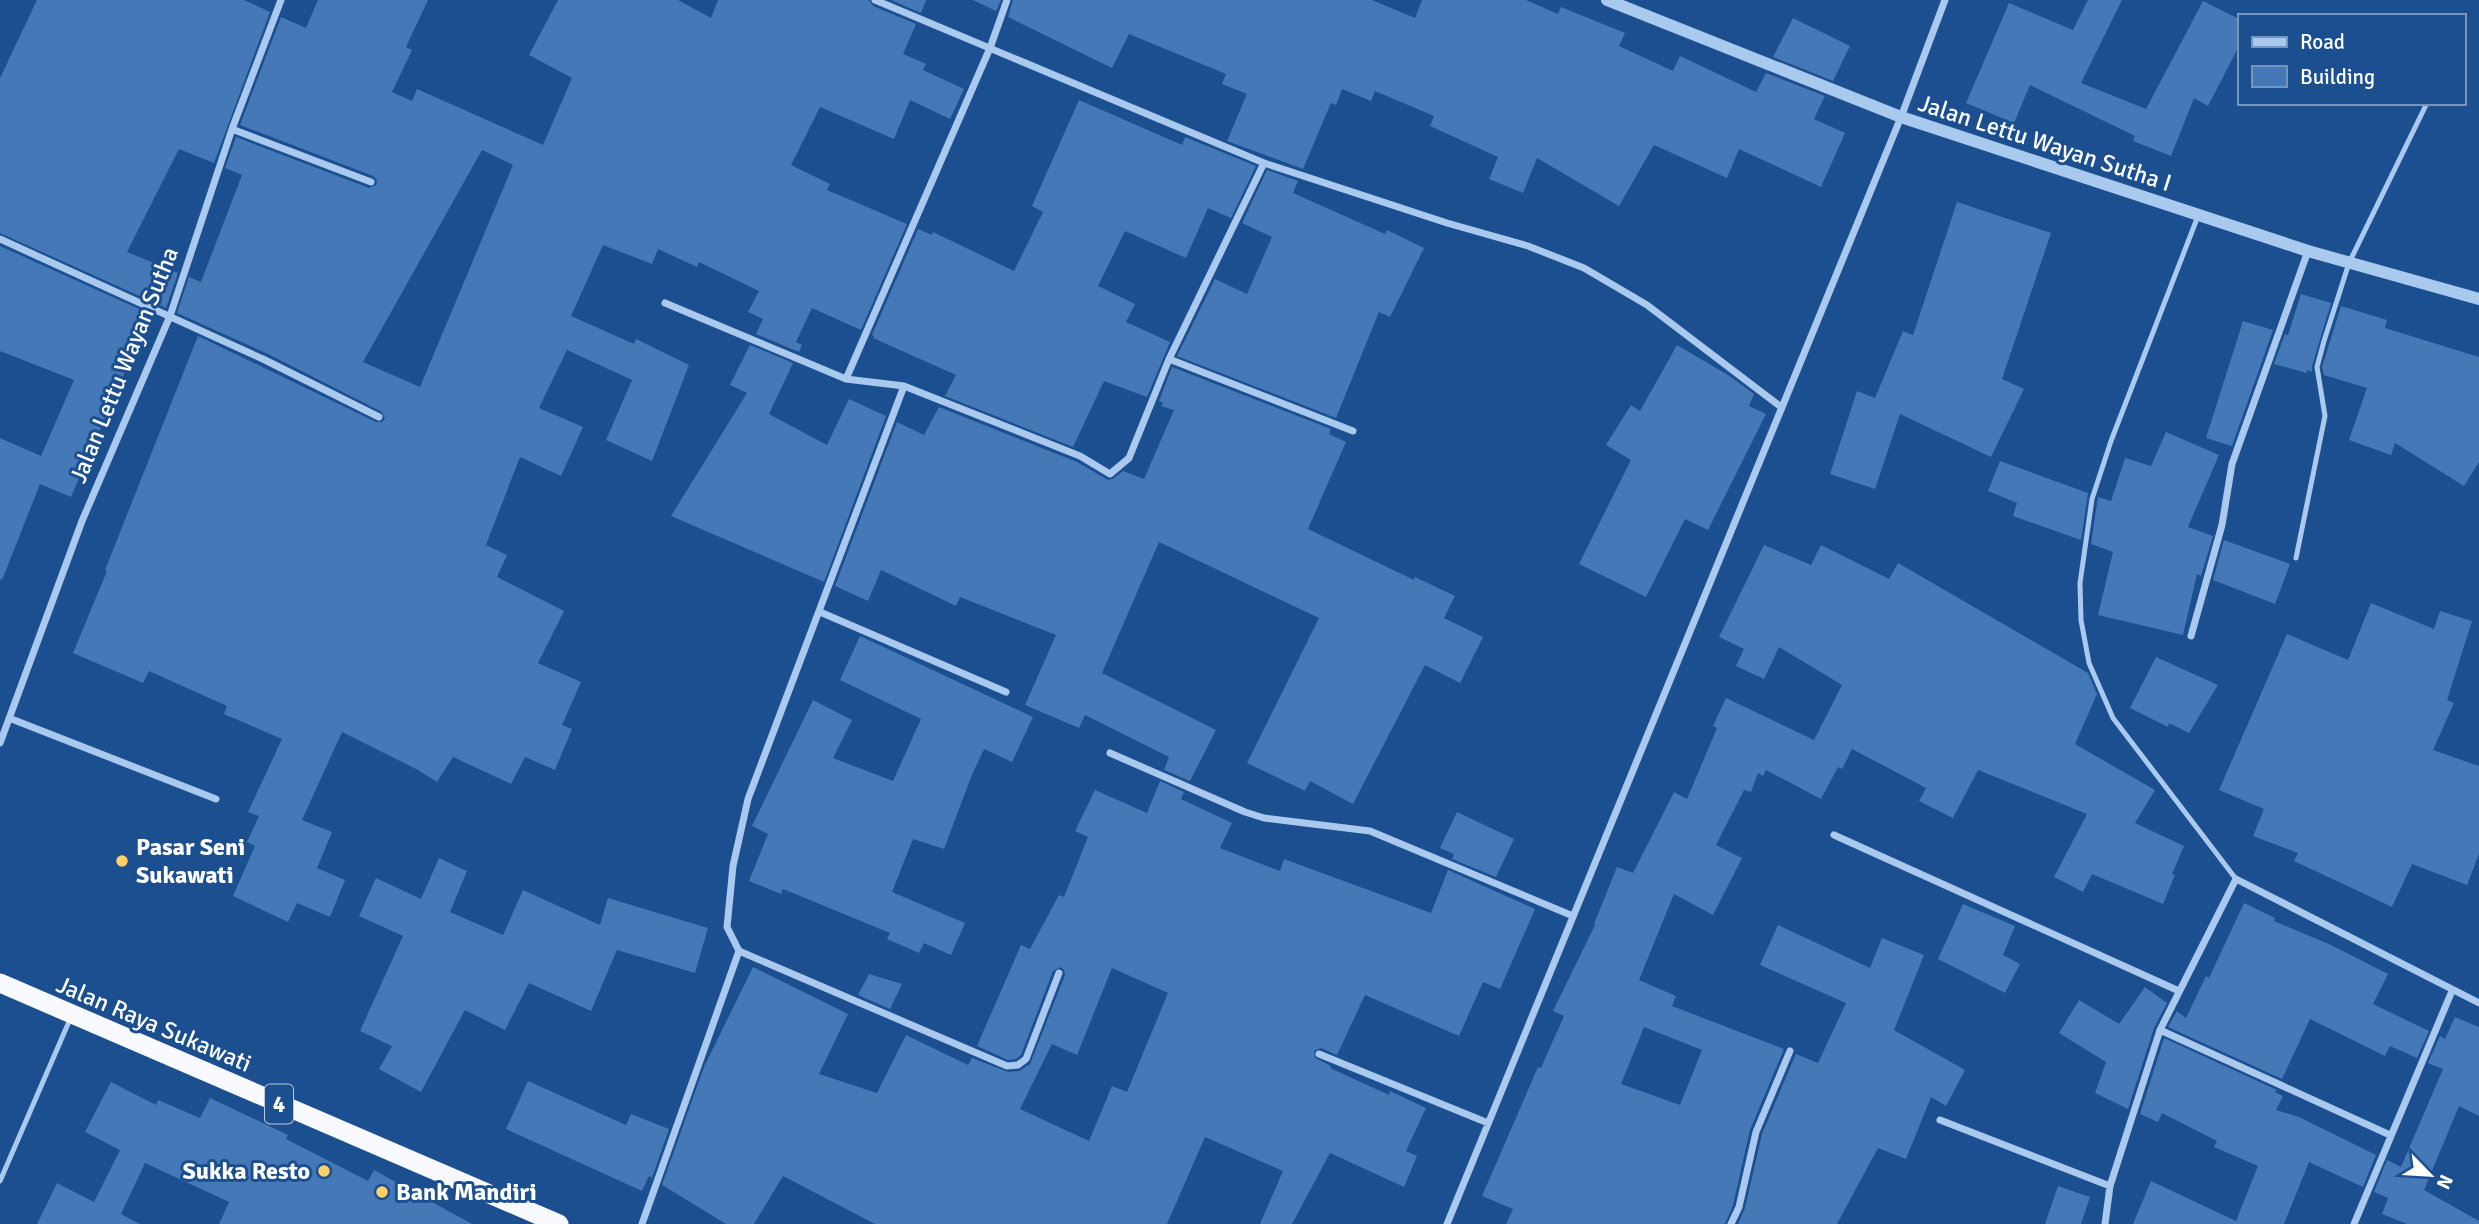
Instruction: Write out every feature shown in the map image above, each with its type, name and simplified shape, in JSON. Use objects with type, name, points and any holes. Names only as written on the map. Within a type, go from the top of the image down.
[{"type":"highway","name":"Jalan Raya Sukawati","points":[[0,984],[559,1224]]},
{"type":"street","name":"Jalan Lettu Wayan Sutha","points":[[0,743],[82,521],[170,316],[232,129],[281,0]]},
{"type":"street","points":[[875,0],[1264,163],[1447,223],[1528,246],[1584,268],[1647,305],[1781,407]]},
{"type":"street","points":[[846,379],[990,48],[1007,0]]},
{"type":"street","name":"Jalan Lettu Wayan Sutha I","points":[[1607,0],[1901,117],[2308,251],[2479,299]]},
{"type":"street","points":[[1447,1224],[1901,117],[1945,0]]},
{"type":"street","points":[[232,129],[371,182]]},
{"type":"street","points":[[665,303],[846,379],[904,386],[1080,456],[1110,474],[1129,458],[1169,359],[1264,163]]},
{"type":"street","points":[[0,239],[170,316],[379,417]]},
{"type":"street","points":[[2190,636],[2222,525],[2232,464],[2308,251]]},
{"type":"street","points":[[1169,359],[1353,430]]},
{"type":"street","points":[[904,386],[748,799],[733,866],[727,927],[739,951],[1007,1066],[1018,1065],[1026,1059],[1059,973]]},
{"type":"street","points":[[820,612],[1006,692]]},
{"type":"street","points":[[9,718],[216,799]]},
{"type":"street","points":[[1110,753],[1264,818],[1370,831],[1573,916]]},
{"type":"street","points":[[1834,835],[2179,991]]},
{"type":"street","points":[[2105,1224],[2110,1186],[2160,1030],[2236,879],[2479,1003]]},
{"type":"street","points":[[642,1224],[739,951]]},
{"type":"street","points":[[2354,1224],[2452,991]]},
{"type":"street","points":[[2160,1030],[2390,1135]]},
{"type":"street","points":[[1731,1224],[1739,1207],[1756,1132],[1790,1051]]},
{"type":"street","points":[[1319,1054],[1488,1123]]},
{"type":"street","points":[[1940,1120],[2110,1186]]},
{"type":"lane","points":[[2296,558],[2325,416],[2316,367],[2349,263],[2426,105]]},
{"type":"lane","points":[[2198,215],[2110,441],[2092,499],[2080,583],[2081,620],[2089,663],[2113,718],[2236,879]]},
{"type":"lane","points":[[0,1181],[72,1016]]},
{"type":"building","points":[[37,0],[244,0],[270,12],[214,163],[179,149],[127,252],[178,273],[166,308],[0,233],[0,78]]},
{"type":"building","points":[[318,0],[428,0],[406,47],[412,50],[392,92],[412,101],[417,89],[543,145],[572,78],[529,55],[558,0],[678,0],[711,18],[718,0],[869,0],[873,6],[916,24],[903,54],[926,64],[923,70],[964,89],[950,119],[910,100],[894,139],[820,107],[791,165],[830,184],[827,190],[907,224],[861,330],[812,308],[796,342],[802,345],[799,352],[756,334],[763,319],[748,312],[759,291],[699,262],[697,267],[658,249],[652,264],[603,245],[571,316],[634,344],[636,339],[689,365],[652,461],[606,440],[632,380],[567,350],[539,408],[583,427],[561,476],[520,457],[486,545],[507,555],[497,577],[564,611],[538,663],[581,682],[562,725],[572,729],[555,770],[525,757],[511,784],[453,757],[437,782],[342,732],[302,820],[332,832],[317,868],[345,880],[330,917],[297,903],[288,922],[233,896],[255,846],[247,842],[259,816],[248,812],[282,739],[224,714],[227,706],[149,671],[143,683],[73,653],[198,336],[376,422],[385,419],[382,412],[268,354],[177,313],[189,277],[201,282],[242,175],[225,168],[236,137],[369,188],[376,185],[377,180],[373,176],[240,125],[281,17],[306,28]],"holes":[[[482,150],[513,165],[420,387],[363,362]]]},
{"type":"building","points":[[891,0],[926,0],[921,13]]},
{"type":"building","points":[[973,0],[1001,0],[996,11]]},
{"type":"building","points":[[1013,0],[1372,0],[1415,18],[1422,0],[1526,0],[1558,14],[1561,7],[1625,33],[1619,46],[1673,71],[1680,56],[1756,92],[1766,73],[1825,96],[1814,119],[1845,133],[1821,187],[1739,149],[1727,178],[1654,145],[1619,206],[1537,158],[1523,193],[1489,179],[1498,157],[1430,126],[1434,116],[1375,91],[1371,101],[1342,89],[1336,105],[1331,103],[1303,169],[1227,141],[1247,94],[1222,84],[1226,74],[1129,34],[1112,68],[1008,17]]},
{"type":"building","points":[[2088,0],[2122,0],[2081,83],[2146,109],[2203,1],[2238,18],[2238,48],[2208,106],[2194,98],[2171,156],[2133,141],[2135,136],[2030,85],[2014,123],[1966,103],[2009,3],[2073,30]]},
{"type":"building","points":[[1793,18],[1850,46],[1833,81],[1773,57]]},
{"type":"building","points":[[1079,100],[1182,145],[1185,137],[1256,166],[1231,218],[1208,208],[1186,258],[1125,231],[1098,286],[1135,304],[1126,322],[1170,342],[1147,397],[1104,381],[1073,447],[945,396],[956,375],[873,338],[872,335],[918,229],[932,235],[933,232],[1014,271],[1043,212],[1032,206]]},
{"type":"building","points":[[1267,170],[1298,181],[1293,193],[1385,234],[1387,230],[1424,248],[1390,317],[1379,312],[1336,418],[1177,356],[1215,279],[1247,294],[1272,237],[1242,223]]},
{"type":"building","points":[[1957,202],[2051,233],[2002,379],[2024,389],[1991,457],[1900,414],[1875,489],[1830,474],[1857,391],[1875,398],[1903,331],[1913,335]]},
{"type":"building","points":[[0,246],[150,314],[71,497],[40,484],[2,580],[0,438],[41,456],[74,380],[0,351]]},
{"type":"building","points":[[2301,294],[2331,303],[2312,372],[2307,370],[2307,373],[2274,364],[2285,334],[2288,335]]},
{"type":"building","points":[[2341,306],[2387,320],[2385,328],[2479,357],[2479,462],[2464,486],[2395,443],[2391,455],[2349,440],[2367,388],[2324,375],[2322,367]]},
{"type":"building","points":[[2243,321],[2273,330],[2232,446],[2206,438]]},
{"type":"building","points":[[750,345],[793,363],[769,414],[827,445],[849,399],[886,416],[824,582],[671,516],[747,393],[730,385]]},
{"type":"building","points":[[1677,345],[1754,394],[1749,406],[1766,414],[1708,530],[1685,519],[1646,597],[1579,564],[1631,460],[1606,445],[1631,405],[1640,411]]},
{"type":"building","points":[[1172,367],[1331,429],[1329,434],[1346,442],[1308,529],[1414,580],[1415,577],[1455,596],[1444,618],[1483,637],[1460,683],[1425,665],[1353,804],[1310,781],[1305,791],[1247,763],[1319,618],[1159,542],[1102,673],[1216,730],[1190,781],[1164,770],[1169,757],[1085,715],[1079,728],[1025,705],[1056,635],[960,597],[956,606],[881,570],[868,601],[835,586],[897,422],[924,435],[939,407],[1077,462],[1108,480],[1123,471],[1144,479],[1174,410],[1161,406],[1163,403],[1159,401]]},
{"type":"building","points":[[2166,432],[2219,455],[2188,527],[2213,536],[2201,576],[2197,574],[2183,635],[2098,615],[2113,552],[2091,544],[2098,497],[2111,501],[2125,458],[2151,466]]},
{"type":"building","points":[[2000,461],[2088,493],[2081,540],[2013,516],[2017,503],[1988,491]]},
{"type":"building","points":[[2224,540],[2290,564],[2275,604],[2213,580]]},
{"type":"building","points":[[1764,545],[1811,565],[1821,545],[1889,579],[1898,563],[2088,673],[2097,694],[2075,744],[2155,790],[2135,823],[2184,846],[2172,874],[2175,875],[2163,904],[2092,874],[2083,892],[2054,877],[2087,814],[1978,770],[1953,818],[1919,801],[1926,788],[1852,749],[1842,769],[1838,767],[1821,799],[1766,770],[1763,776],[1758,773],[1751,792],[1744,790],[1716,845],[1742,858],[1713,915],[1674,894],[1639,980],[1676,996],[1672,1006],[1784,1049],[1750,1130],[1733,1205],[1725,1224],[1506,1224],[1513,1209],[1482,1196],[1538,1067],[1541,1068],[1564,1016],[1553,1011],[1595,925],[1617,867],[1633,873],[1674,792],[1687,799],[1717,728],[1713,726],[1726,698],[1814,740],[1842,685],[1779,647],[1764,679],[1736,666],[1744,649],[1719,637]],"holes":[[[1644,1027],[1702,1050],[1680,1105],[1621,1084]]]},
{"type":"building","points":[[2371,603],[2434,629],[2440,611],[2472,621],[2447,700],[2454,703],[2433,750],[2479,766],[2479,854],[2467,885],[2412,864],[2392,907],[2294,861],[2298,853],[2253,836],[2264,809],[2219,790],[2287,634],[2348,660]]},
{"type":"building","points":[[860,636],[1033,717],[1012,762],[984,749],[944,849],[913,839],[892,892],[965,923],[951,955],[924,943],[919,953],[887,939],[890,933],[783,889],[781,894],[749,881],[768,834],[752,826],[813,700],[852,720],[833,758],[893,781],[921,719],[840,680]]},
{"type":"building","points":[[2156,657],[2218,685],[2189,733],[2169,723],[2168,727],[2130,708]]},
{"type":"building","points":[[1160,781],[1184,792],[1181,799],[1232,823],[1220,848],[1280,871],[1284,859],[1431,913],[1448,870],[1535,909],[1500,989],[1483,982],[1459,1036],[1365,995],[1337,1055],[1321,1048],[1314,1051],[1315,1058],[1331,1066],[1330,1068],[1389,1095],[1390,1091],[1426,1108],[1406,1151],[1417,1156],[1404,1187],[1330,1153],[1292,1224],[1260,1224],[1283,1171],[1205,1137],[1167,1224],[875,1224],[783,1176],[754,1224],[726,1224],[662,1185],[704,1067],[753,967],[848,1014],[819,1074],[877,1093],[906,1035],[968,1065],[972,1058],[1008,1072],[1019,1071],[1030,1064],[1065,975],[1061,967],[1053,971],[1021,1055],[1008,1060],[977,1046],[1021,945],[1030,949],[1059,895],[1064,897],[1088,837],[1075,831],[1095,790],[1147,813]],"holes":[[[1112,968],[1168,993],[1127,1092],[1112,1086],[1089,1141],[1020,1109],[1052,1044],[1077,1055]]]},
{"type":"building","points":[[1457,812],[1514,839],[1496,877],[1452,859],[1454,854],[1440,848]]},
{"type":"building","points":[[439,858],[467,871],[450,912],[503,935],[523,890],[600,925],[608,898],[708,928],[695,973],[617,950],[591,1011],[529,983],[505,1030],[465,1010],[421,1092],[379,1069],[392,1046],[360,1031],[403,936],[359,916],[376,878],[421,899]]},
{"type":"building","points":[[2244,903],[2275,918],[2274,921],[2331,945],[2388,974],[2373,1004],[2429,1031],[2417,1058],[2390,1046],[2385,1056],[2310,1019],[2282,1079],[2168,1027],[2177,1011],[2186,1018],[2206,976],[2209,978]]},
{"type":"building","points":[[1963,904],[2015,926],[2003,955],[2020,964],[2005,993],[1938,959]]},
{"type":"building","points":[[1778,925],[1870,968],[1882,938],[1924,955],[1894,1030],[1965,1070],[1946,1106],[1931,1097],[1906,1159],[1878,1148],[1837,1224],[1738,1224],[1745,1208],[1762,1134],[1796,1054],[1818,1063],[1846,1003],[1760,965]]},
{"type":"building","points":[[869,974],[902,984],[890,1009],[858,995]]},
{"type":"building","points":[[2145,987],[2167,1003],[2154,1028],[2128,1109],[2095,1093],[2106,1062],[2059,1033],[2079,1000],[2119,1024]]},
{"type":"building","points":[[2455,1017],[2479,1027],[2479,1116],[2459,1106],[2424,1190],[2479,1221],[2479,1224],[2407,1224],[2382,1214],[2388,1198],[2374,1192],[2387,1160],[2401,1167],[2443,1069],[2428,1063],[2440,1036],[2445,1039]]},
{"type":"building","points":[[2164,1038],[2277,1090],[2275,1092],[2283,1096],[2276,1110],[2299,1117],[2376,1155],[2363,1187],[2309,1162],[2284,1224],[2133,1224],[2151,1181],[2236,1221],[2258,1166],[2214,1147],[2217,1141],[2162,1113],[2158,1122],[2140,1114]]},
{"type":"building","points":[[528,1081],[626,1125],[631,1114],[669,1129],[652,1178],[649,1176],[642,1191],[506,1129]]},
{"type":"building","points":[[111,1082],[156,1105],[158,1100],[200,1118],[210,1098],[288,1135],[286,1139],[368,1181],[374,1170],[472,1224],[219,1224],[229,1202],[145,1163],[121,1214],[140,1224],[37,1224],[57,1183],[94,1202],[120,1150],[85,1132]]},
{"type":"building","points":[[2058,1186],[2090,1197],[2081,1224],[2045,1224]]},
{"type":"place","name":"Pasar Seni Sukawati","points":[[122,861]]},
{"type":"place","name":"Sukka Resto","points":[[324,1171]]},
{"type":"place","name":"Bank Mandiri","points":[[382,1192]]}]
